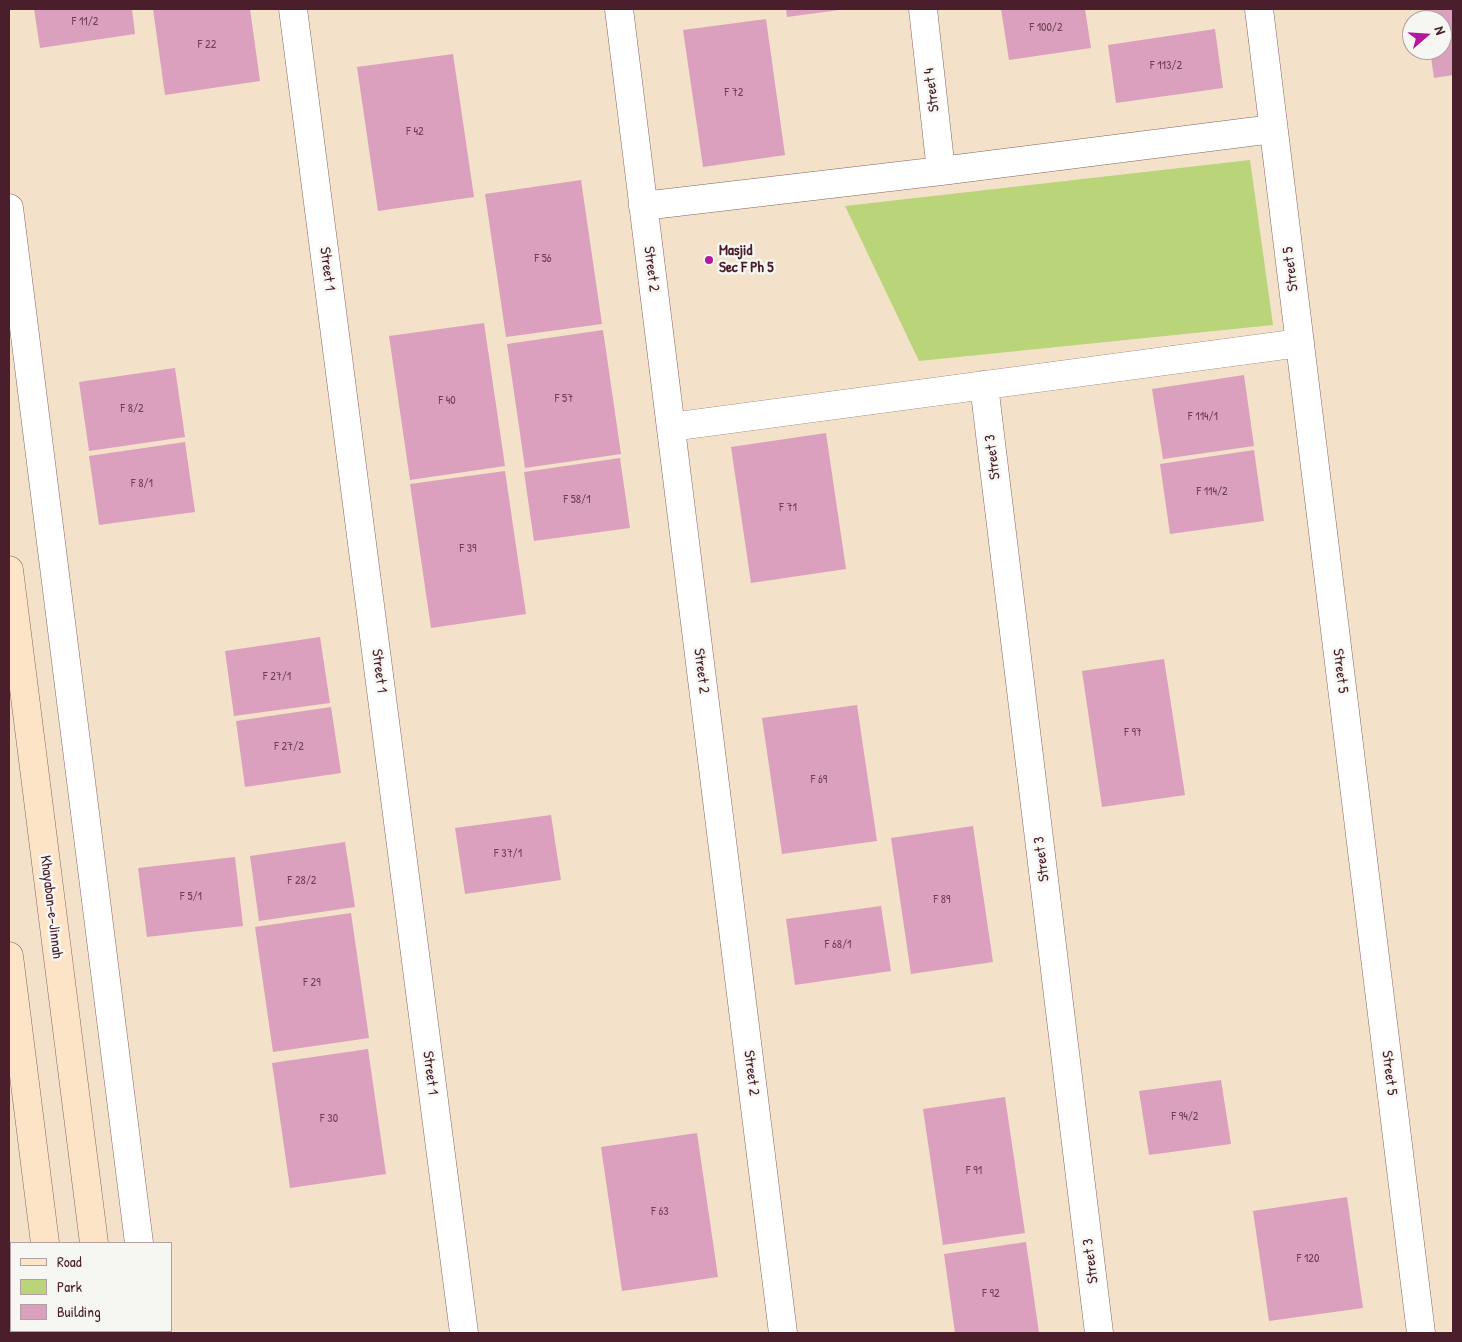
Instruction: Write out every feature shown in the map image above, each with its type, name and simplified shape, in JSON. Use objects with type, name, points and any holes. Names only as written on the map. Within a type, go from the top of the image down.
[{"type":"main road","name":"Khayaban-e-Jinnah","points":[[9,570],[94,1242]]},
{"type":"main road","points":[[9,956],[44,1242]]},
{"type":"street","name":"Street 1","points":[[293,9],[464,1333]]},
{"type":"street","name":"Street 2","points":[[619,9],[783,1333]]},
{"type":"street","name":"Street 4","points":[[923,9],[941,170]]},
{"type":"street","name":"Street 5","points":[[1259,9],[1422,1333]]},
{"type":"street","points":[[643,206],[1274,129]]},
{"type":"street","points":[[9,208],[139,1242]]},
{"type":"street","points":[[671,427],[1300,343]]},
{"type":"street","name":"Street 3","points":[[984,385],[1099,1333]]},
{"type":"green space","points":[[1250,160],[1273,325],[919,361],[845,206]]},
{"type":"building","points":[[34,9],[132,9],[135,34],[40,48]]},
{"type":"building","points":[[153,9],[250,9],[260,81],[165,95]]},
{"type":"building","points":[[786,9],[839,9],[839,10],[787,17]]},
{"type":"building","points":[[1001,9],[1085,9],[1091,48],[1009,60]]},
{"type":"building","points":[[1453,9],[1453,75],[1434,78],[1431,60],[1452,60],[1452,10],[1424,10]]},
{"type":"building","points":[[766,19],[785,155],[703,167],[683,30]]},
{"type":"building","points":[[1215,29],[1223,88],[1116,103],[1108,45]]},
{"type":"building","points":[[453,54],[474,197],[378,211],[357,67]]},
{"type":"building","points":[[581,180],[602,324],[506,337],[485,194]]},
{"type":"building","points":[[484,323],[505,466],[410,480],[389,336]]},
{"type":"building","points":[[603,330],[621,454],[525,468],[507,344]]},
{"type":"building","points":[[175,368],[185,437],[89,451],[79,382]]},
{"type":"building","points":[[1244,375],[1254,446],[1163,459],[1152,389]]},
{"type":"building","points":[[826,433],[846,569],[751,583],[731,447]]},
{"type":"building","points":[[185,442],[195,512],[99,525],[89,456]]},
{"type":"building","points":[[1254,450],[1264,521],[1170,534],[1160,464]]},
{"type":"building","points":[[620,458],[630,528],[534,541],[524,472]]},
{"type":"building","points":[[505,471],[526,614],[431,628],[410,484]]},
{"type":"building","points":[[320,637],[330,703],[234,716],[225,651]]},
{"type":"building","points":[[1164,659],[1185,795],[1102,807],[1082,671]]},
{"type":"building","points":[[857,705],[877,841],[782,854],[762,718]]},
{"type":"building","points":[[331,707],[341,773],[245,787],[236,721]]},
{"type":"building","points":[[551,815],[561,880],[465,894],[455,828]]},
{"type":"building","points":[[973,826],[993,962],[911,974],[891,838]]},
{"type":"building","points":[[345,842],[355,907],[259,921],[250,856]]},
{"type":"building","points":[[235,857],[243,926],[147,937],[138,868]]},
{"type":"building","points":[[881,906],[891,971],[795,985],[786,919]]},
{"type":"building","points":[[351,913],[369,1038],[273,1052],[255,927]]},
{"type":"building","points":[[368,1049],[386,1174],[290,1188],[272,1063]]},
{"type":"building","points":[[1221,1080],[1231,1144],[1149,1155],[1139,1091]]},
{"type":"building","points":[[1005,1097],[1025,1233],[943,1245],[923,1109]]},
{"type":"building","points":[[697,1133],[718,1277],[622,1291],[601,1147]]},
{"type":"building","points":[[1347,1197],[1363,1308],[1269,1321],[1253,1211]]},
{"type":"building","points":[[1026,1242],[1039,1333],[955,1333],[944,1254]]},
{"type":"place","name":"Masjid Sec F Ph 5","points":[[709,260]]}]
